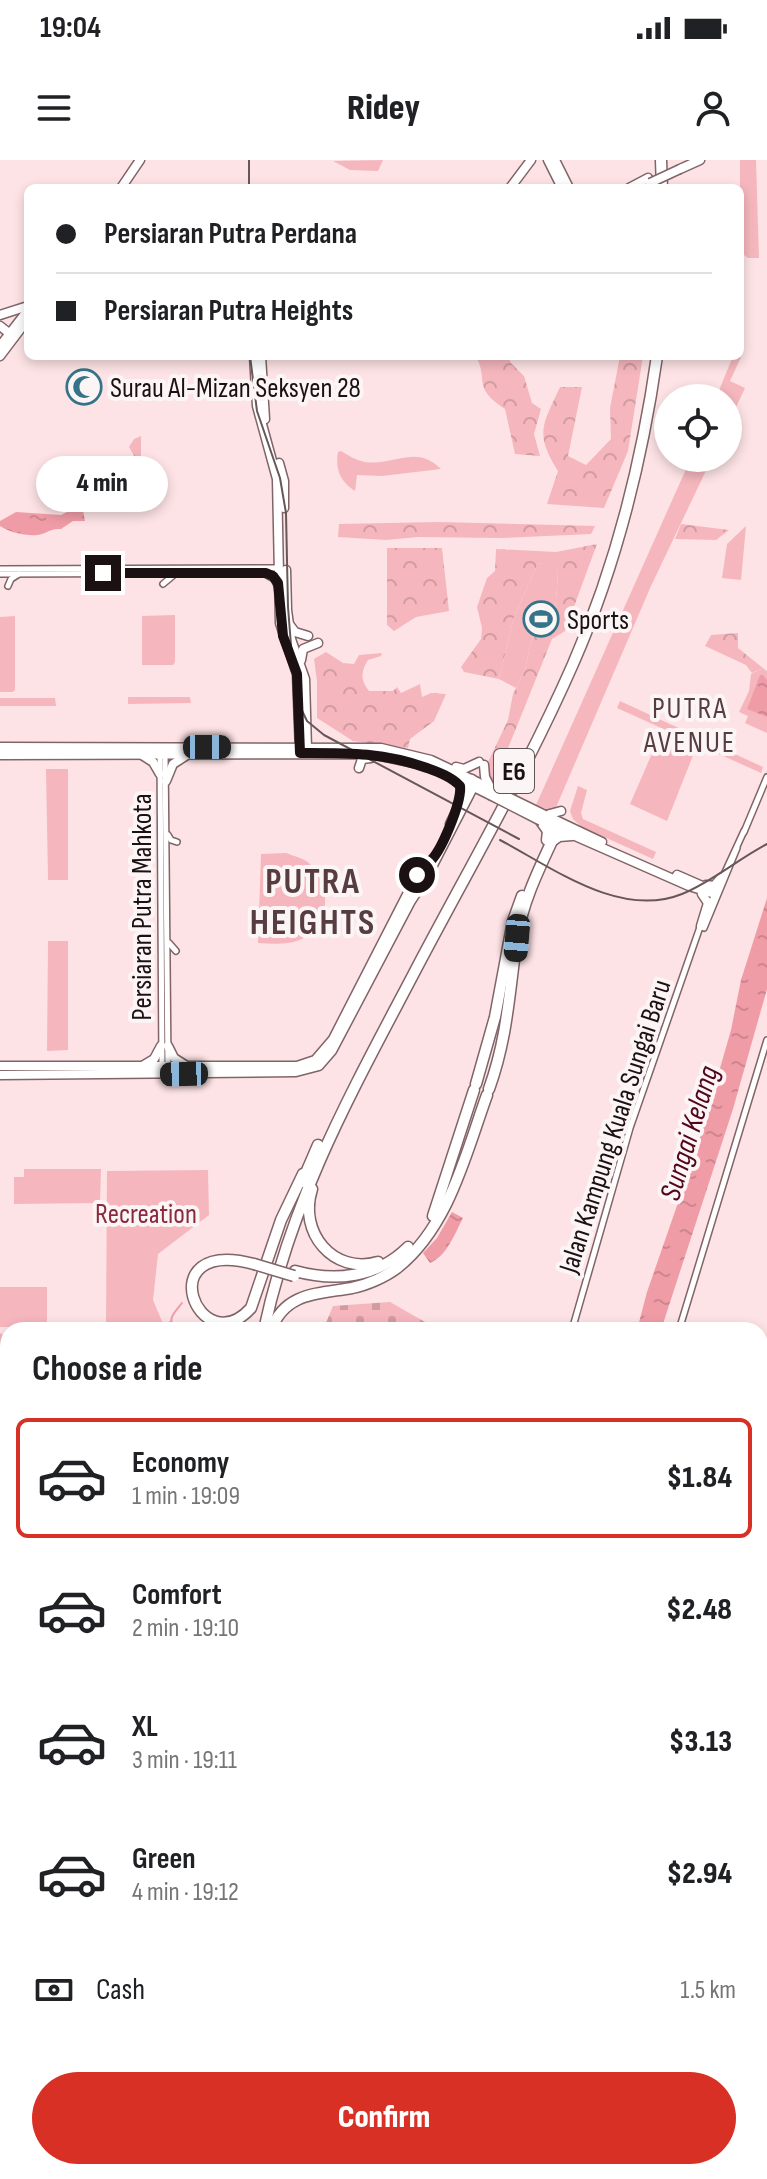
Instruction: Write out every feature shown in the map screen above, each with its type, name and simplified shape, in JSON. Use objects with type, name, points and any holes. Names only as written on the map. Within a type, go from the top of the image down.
[{"type":"highway","points":[[664,160],[665,184]]},
{"type":"highway","name":"E6","points":[[263,1322],[275,1260],[310,1162],[544,714],[572,650],[626,488],[650,360]]},
{"type":"highway","name":"E6","points":[[263,1322],[286,1243],[325,1145],[513,787],[574,661],[606,573],[631,490],[645,433],[656,360]]},
{"type":"highway","points":[[294,1274],[328,1278],[353,1276],[385,1265],[413,1243],[435,1211],[495,1017],[513,921],[549,840],[547,828],[551,822]]},
{"type":"highway","points":[[275,1322],[282,1309],[298,1298],[365,1285],[397,1267],[430,1231],[442,1211],[497,1065],[507,1025],[522,915],[549,840],[551,822]]},
{"type":"highway","points":[[549,840],[574,833]]},
{"type":"highway","points":[[483,1061],[497,1065]]},
{"type":"highway","points":[[325,1145],[308,1210],[312,1230],[321,1246],[339,1260],[360,1265],[383,1261],[413,1243]]},
{"type":"highway","points":[[255,1262],[225,1259],[203,1266],[192,1286],[193,1300],[200,1311],[209,1319],[228,1322],[240,1318],[251,1308],[286,1208],[310,1162]]},
{"type":"highway","points":[[204,1322],[189,1303],[188,1286],[193,1271],[205,1260],[218,1255],[231,1255],[328,1282],[354,1280],[377,1273],[406,1258]]},
{"type":"main road","points":[[127,184],[142,160]]},
{"type":"main road","points":[[509,184],[524,160]]},
{"type":"main road","points":[[511,184],[532,160],[548,168],[557,179]]},
{"type":"main road","points":[[548,160],[560,184]]},
{"type":"main road","points":[[555,160],[567,184]]},
{"type":"main road","points":[[640,184],[691,160]]},
{"type":"main road","points":[[679,167],[700,160]]},
{"type":"main road","points":[[645,184],[649,181]]},
{"type":"main road","points":[[0,315],[24,309]]},
{"type":"main road","points":[[0,356],[24,314]]},
{"type":"main road","points":[[7,339],[24,323]]},
{"type":"main road","points":[[0,326],[7,339]]},
{"type":"main road","points":[[254,360],[257,406],[277,479],[289,643],[297,674],[303,734],[322,747]]},
{"type":"main road","points":[[261,360],[264,413],[284,481],[280,623],[301,663]]},
{"type":"main road","points":[[280,589],[275,578],[266,571],[277,565],[282,568]]},
{"type":"main road","points":[[289,624],[295,632],[308,636]]},
{"type":"main road","points":[[303,750],[306,689],[301,663],[303,649],[318,643]]},
{"type":"main road","points":[[285,747],[303,734]]},
{"type":"main road","points":[[0,747],[163,751],[285,747],[412,761],[473,783]]},
{"type":"main road","points":[[0,755],[140,755],[163,751],[188,754],[322,747],[381,748],[464,769],[482,764],[491,792]]},
{"type":"main road","points":[[140,755],[153,762],[163,778],[173,764],[188,754]]},
{"type":"main road","points":[[359,768],[364,759],[388,757]]},
{"type":"main road","points":[[425,758],[631,860],[708,894],[715,894]]},
{"type":"main road","points":[[412,761],[458,782],[465,800]]},
{"type":"main road","points":[[0,1075],[149,1074],[311,1063],[319,1057],[342,1023],[407,895],[473,783]]},
{"type":"main road","points":[[465,800],[491,792]]},
{"type":"main road","points":[[551,822],[556,814],[563,811],[574,833]]},
{"type":"main road","points":[[0,1066],[310,1070],[322,1063],[332,1051],[359,1005],[411,901],[422,872]]},
{"type":"main road","points":[[689,883],[711,886],[721,878]]},
{"type":"main road","points":[[689,883],[708,900],[702,928]]},
{"type":"main road","points":[[140,1067],[154,1059],[165,1046],[186,1070]]},
{"type":"main road","points":[[149,1074],[165,1068]]},
{"type":"street","points":[[0,573],[176,573],[282,568]]},
{"type":"street","points":[[0,573],[266,571]]},
{"type":"street","points":[[0,573],[8,585],[20,574]]},
{"type":"street","points":[[149,573],[163,583],[176,573]]},
{"type":"street","name":"Persiaran Putra Mahkota","points":[[163,751],[165,1068]]},
{"type":"street","name":"Jalan Kampung Kuala Sungai Baru","points":[[574,1322],[630,1128],[669,1012],[767,777]]},
{"type":"street","points":[[163,829],[176,845],[163,861]]},
{"type":"street","points":[[163,829],[163,861]]},
{"type":"street","points":[[702,928],[721,878],[744,831]]},
{"type":"street","points":[[715,894],[730,868]]},
{"type":"street","points":[[164,936],[164,972]]},
{"type":"street","points":[[164,936],[176,953],[164,972]]},
{"type":"street","points":[[681,1322],[767,1040]]},
{"type":"green space","points":[[383,160],[378,171],[350,170],[333,161]]},
{"type":"green space","points":[[740,160],[756,160],[759,258],[744,255],[744,184],[740,184]]},
{"type":"green space","points":[[478,360],[510,360],[524,376],[532,403],[541,409],[534,434],[540,456],[515,454],[505,409],[488,395]]},
{"type":"green space","points":[[619,360],[642,360],[628,451],[604,508],[547,504],[558,471],[546,447],[544,429],[560,387],[582,387],[568,456],[586,465],[611,439],[610,408]]},
{"type":"green space","points":[[731,360],[740,360],[730,381],[736,384],[722,384]]},
{"type":"green space","points":[[141,436],[141,508],[111,507],[111,486],[118,489],[128,474],[136,459],[129,447],[134,439]]},
{"type":"green space","points":[[338,452],[365,462],[423,458],[441,469],[382,476],[357,475],[355,491],[338,469]]},
{"type":"green space","points":[[60,470],[112,470],[111,507],[59,506]]},
{"type":"green space","points":[[685,472],[705,472],[651,586],[554,812],[536,805]]},
{"type":"green space","points":[[438,522],[595,526],[591,534],[502,538],[418,537],[386,540],[338,537],[339,524]]},
{"type":"green space","points":[[681,524],[729,530],[716,540],[675,539]]},
{"type":"green space","points":[[746,526],[741,580],[722,578],[727,544]]},
{"type":"green space","points":[[597,544],[565,631],[552,639],[494,783],[488,772],[488,762],[508,720],[513,694],[525,670],[531,641],[537,630],[555,613],[558,573],[556,566],[538,563],[514,617],[499,679],[464,672],[461,667],[481,639],[477,607],[487,578],[495,571],[496,549],[556,552]]},
{"type":"green space","points":[[387,548],[442,548],[449,611],[416,617],[394,631],[387,625]]},
{"type":"green space","points":[[538,563],[556,565],[555,613],[537,630],[531,641],[525,670],[516,688],[499,679],[514,617]]},
{"type":"green space","points":[[175,615],[175,662],[173,665],[142,665],[142,616]]},
{"type":"green space","points":[[15,616],[15,690],[0,692],[0,617]]},
{"type":"green space","points":[[738,633],[738,648],[763,668],[752,673],[746,665],[705,646],[711,635]]},
{"type":"green space","points":[[326,652],[343,663],[354,664],[359,655],[382,653],[368,660],[364,668],[362,676],[369,691],[393,691],[397,687],[401,693],[420,684],[422,697],[431,693],[446,694],[434,721],[410,739],[408,748],[353,741],[317,718],[314,659]]},
{"type":"green space","points":[[763,668],[767,671],[767,733],[745,723],[748,716],[739,712],[749,691],[751,674]]},
{"type":"green space","points":[[128,697],[190,697],[191,703],[128,704]]},
{"type":"green space","points":[[0,698],[55,698],[56,706],[0,706]]},
{"type":"green space","points":[[620,701],[763,767],[761,773],[617,708]]},
{"type":"green space","points":[[661,733],[696,748],[667,821],[630,804]]},
{"type":"green space","points":[[46,769],[68,769],[68,880],[48,880]]},
{"type":"green space","points":[[578,786],[587,790],[581,813],[583,819],[656,852],[653,859],[582,827],[573,819],[570,811]]},
{"type":"green space","points":[[286,853],[307,861],[316,872],[324,893],[323,914],[312,933],[302,939],[275,944],[258,943],[261,854]]},
{"type":"green space","points":[[48,941],[68,941],[68,1050],[47,1051]]},
{"type":"green space","points":[[24,1169],[101,1169],[100,1203],[14,1204],[14,1177],[24,1177]]},
{"type":"green space","name":"Recreation","points":[[208,1170],[209,1215],[158,1254],[153,1300],[162,1322],[106,1322],[107,1171]]},
{"type":"green space","name":"Recreation","points":[[0,1287],[47,1287],[47,1322],[0,1322]]},
{"type":"green space","points":[[390,1302],[425,1322],[326,1322],[333,1306]]},
{"type":"water","points":[[83,510],[85,521],[73,521],[61,529],[37,535],[20,534],[0,526],[0,521],[16,512],[61,515]]},
{"type":"water","points":[[760,675],[767,680],[767,717],[747,709]]},
{"type":"water","points":[[767,898],[767,989],[733,1109],[664,1322],[639,1322],[697,1148],[731,1030],[741,980]]},
{"type":"water","points":[[452,1212],[463,1218],[446,1250],[430,1263],[423,1253],[437,1238]]},
{"type":"waterway","points":[[172,1322],[182,1303]]},
{"type":"tram line","points":[[249,160],[249,184]]},
{"type":"tram line","points":[[251,360],[257,411],[280,478],[286,513],[288,607],[295,696],[307,721],[324,735],[519,839]]},
{"type":"tram line","points":[[500,840],[588,887],[635,900],[659,900],[682,894],[767,844]]},
{"type":"place","name":"Surau Al-Mizan Seksyen 28","points":[[84,387]]},
{"type":"place","name":"Sports","points":[[541,619]]},
{"type":"district","name":"PUTRA AVENUE","points":[[690,725]]},
{"type":"district","name":"PUTRA HEIGHTS","points":[[313,900]]},
{"type":"route","points":[[103,573],[266,573],[273,576],[280,589],[283,636],[297,674],[300,753],[371,754],[412,761],[460,786],[460,802],[447,829],[431,859],[417,869],[417,875]]},
{"type":"water label","name":"Sungai Kelang","points":[[689,1133]]}]
